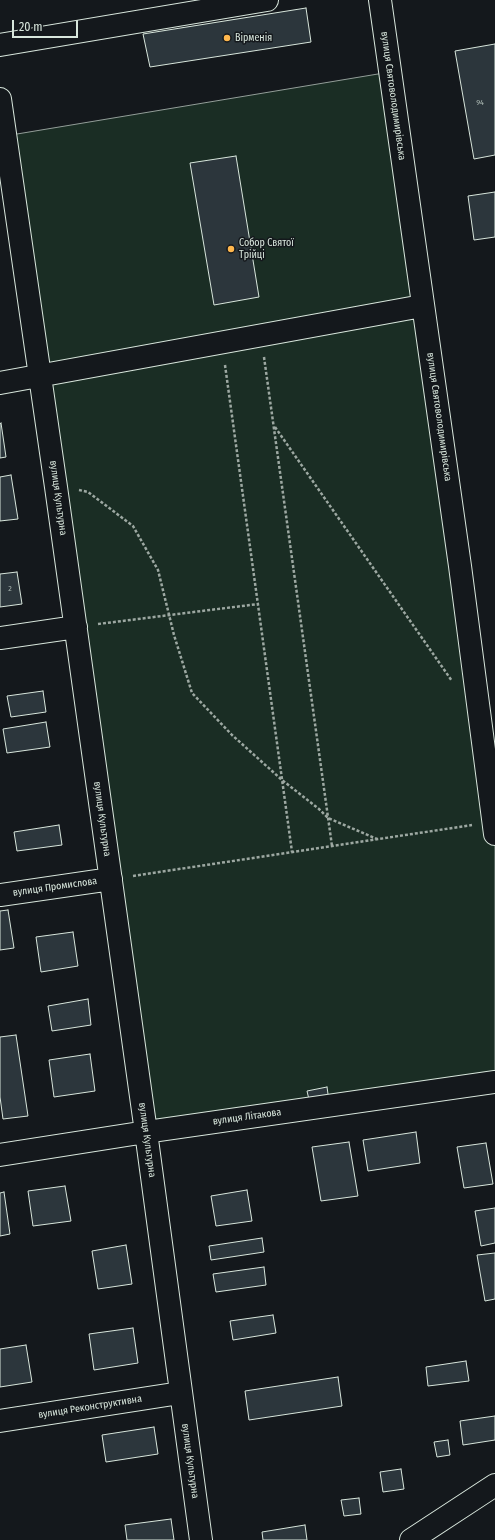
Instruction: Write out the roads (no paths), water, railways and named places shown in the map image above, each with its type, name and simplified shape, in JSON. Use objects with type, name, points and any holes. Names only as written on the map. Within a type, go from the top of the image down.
[{"type":"street","points":[[0,45],[267,0]]},
{"type":"street","name":"вулиця Святоволодимирівська","points":[[380,0],[422,306],[460,566],[494,827]]},
{"type":"street","name":"вулиця Культурна","points":[[0,99],[76,627],[146,1132],[200,1540]]},
{"type":"street","points":[[0,383],[422,306]]},
{"type":"street","points":[[0,638],[76,627]]},
{"type":"street","name":"вулиця Промислова","points":[[0,895],[110,879]]},
{"type":"street","name":"вулиця Літакова","points":[[0,1155],[146,1132],[495,1082]]},
{"type":"street","name":"вулиця Реконструктивна","points":[[0,1421],[180,1393]]},
{"type":"street","points":[[411,1540],[495,1485]]},
{"type":"place","name":"Вірменія","points":[[227,38]]},
{"type":"place","name":"Собор Святої Трійці","points":[[231,249]]}]
